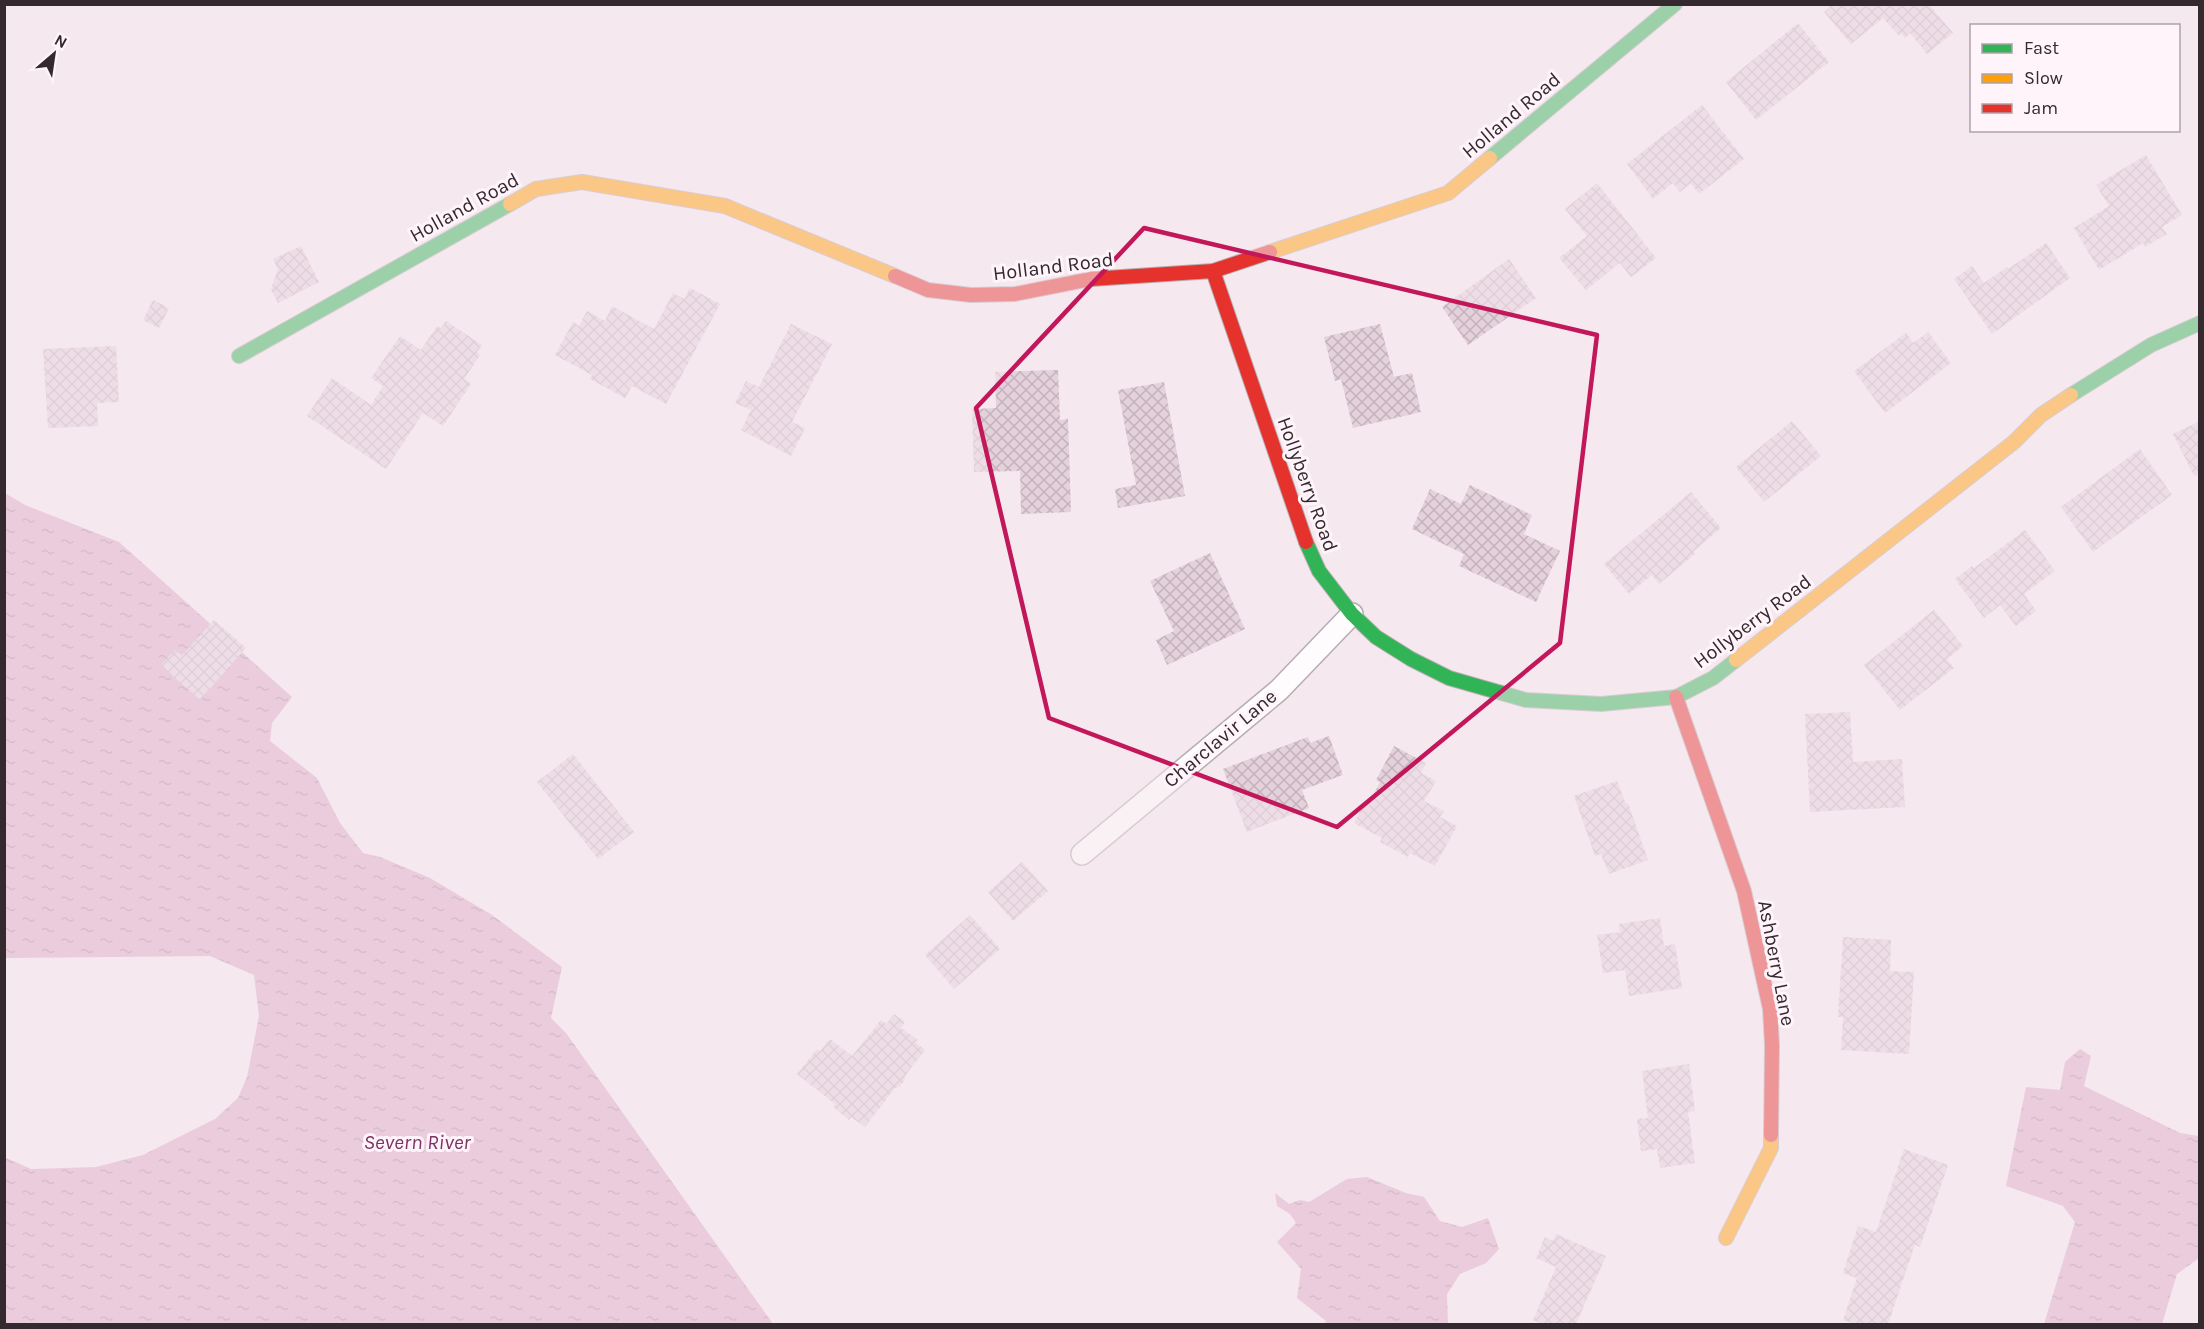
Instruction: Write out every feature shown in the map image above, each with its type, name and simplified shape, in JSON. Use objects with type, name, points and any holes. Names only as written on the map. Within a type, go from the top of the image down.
[{"type":"street","name":"Holland Road","points":[[239,356],[536,189],[582,182],[725,206],[928,290],[972,295],[1016,294],[1091,279],[1213,271],[1448,193],[1675,4]]},
{"type":"street","name":"Hollyberry Road","points":[[1213,271],[1302,533],[1319,571],[1352,614],[1376,637],[1411,659],[1449,678],[1526,699],[1601,704],[1676,697],[1713,678],[2014,442],[2041,415],[2151,345],[2199,323]]},
{"type":"street","name":"Ashberry Lane","points":[[1676,697],[1744,891],[1770,1009],[1771,1148],[1726,1238]]},
{"type":"lane","name":"Charclavir Lane","points":[[1082,854],[1279,690],[1352,614]]},
{"type":"highlighted area","points":[[1144,228],[1597,335],[1560,643],[1337,827],[1049,718],[976,408]]},
{"type":"water","name":"Severn River","points":[[5,493],[25,505],[119,542],[292,697],[272,723],[270,741],[317,778],[340,823],[363,853],[380,857],[430,878],[492,915],[562,967],[551,1018],[566,1033],[773,1324],[5,1324],[4,1157],[31,1169],[96,1167],[143,1155],[215,1119],[238,1098],[247,1077],[259,1016],[254,975],[210,956],[5,958]]},
{"type":"water","points":[[2080,1049],[2091,1056],[2084,1086],[2180,1133],[2199,1136],[2199,1258],[2177,1274],[2162,1324],[2044,1324],[2075,1222],[2063,1206],[2006,1186],[2026,1087],[2060,1090],[2065,1062]]},
{"type":"water","points":[[1367,1177],[1406,1193],[1424,1197],[1440,1221],[1462,1227],[1488,1218],[1499,1249],[1486,1263],[1460,1274],[1447,1294],[1448,1324],[1325,1324],[1326,1321],[1297,1298],[1301,1269],[1277,1242],[1296,1223],[1290,1214],[1277,1206],[1275,1193],[1289,1204],[1300,1200],[1309,1202],[1347,1179]]},
{"type":"building","points":[[1833,4],[1932,4],[1930,6],[1953,33],[1927,54],[1910,33],[1905,38],[1901,33],[1899,36],[1883,18],[1851,44],[1824,12]]},
{"type":"building","points":[[1798,23],[1829,62],[1756,120],[1726,82]]},
{"type":"building","points":[[1702,105],[1744,159],[1699,194],[1691,183],[1680,192],[1673,183],[1653,199],[1627,164]]},
{"type":"building","points":[[2146,155],[2182,215],[2162,227],[2167,234],[2145,247],[2143,243],[2099,270],[2074,228],[2109,206],[2096,185]]},
{"type":"building","points":[[1597,183],[1656,258],[1631,277],[1620,263],[1586,290],[1559,258],[1587,236],[1565,209]]},
{"type":"building","points":[[2046,243],[2070,278],[1992,334],[1954,279],[1972,266],[1984,283]]},
{"type":"building","points":[[301,246],[319,282],[278,303],[271,289],[278,269],[273,259]]},
{"type":"building","points":[[1509,259],[1536,298],[1468,345],[1442,307]]},
{"type":"building","points":[[690,288],[720,304],[666,404],[632,386],[625,398],[590,379],[592,375],[555,355],[573,322],[579,326],[587,311],[605,321],[612,306],[654,329],[673,293],[684,299]]},
{"type":"building","points":[[153,300],[169,308],[159,328],[143,320]]},
{"type":"building","points":[[446,321],[482,345],[477,352],[480,355],[464,379],[471,384],[443,426],[423,413],[386,469],[307,416],[332,378],[371,405],[383,386],[371,378],[400,336],[421,350],[437,326],[441,328]]},
{"type":"building","points":[[791,324],[832,344],[792,422],[805,428],[791,456],[741,430],[751,410],[735,403],[746,381],[759,387]]},
{"type":"building","points":[[1380,324],[1394,377],[1412,373],[1421,412],[1353,428],[1341,379],[1335,381],[1324,337]]},
{"type":"building","points":[[1928,332],[1951,363],[1885,413],[1854,371],[1906,333],[1913,343]]},
{"type":"building","points":[[116,346],[119,402],[97,403],[98,426],[48,428],[43,349]]},
{"type":"building","points":[[1058,370],[1060,420],[1068,419],[1071,512],[1021,514],[1020,471],[974,472],[972,409],[996,408],[995,372]]},
{"type":"building","points":[[1164,382],[1185,496],[1118,508],[1115,489],[1136,485],[1118,390]]},
{"type":"building","points":[[1792,421],[1821,456],[1764,502],[1736,467]]},
{"type":"building","points":[[2200,421],[2200,474],[2194,476],[2173,434]]},
{"type":"building","points":[[2140,449],[2172,495],[2093,552],[2061,507]]},
{"type":"building","points":[[1470,485],[1532,515],[1524,534],[1560,551],[1536,602],[1459,566],[1464,554],[1412,529],[1430,489],[1461,504]]},
{"type":"building","points":[[1691,492],[1721,528],[1693,552],[1695,554],[1659,584],[1652,575],[1629,594],[1604,564]]},
{"type":"building","points":[[2025,530],[2055,571],[2024,594],[2036,611],[2016,626],[2000,605],[1984,618],[1955,579],[1972,566],[1974,568]]},
{"type":"building","points":[[1210,553],[1245,629],[1167,665],[1156,640],[1174,631],[1150,581]]},
{"type":"building","points":[[1934,610],[1963,646],[1947,659],[1954,668],[1900,710],[1864,665]]},
{"type":"building","points":[[214,620],[246,648],[200,700],[161,665],[175,650],[182,655]]},
{"type":"building","points":[[1850,712],[1853,762],[1902,759],[1905,807],[1810,812],[1805,714]]},
{"type":"building","points":[[1329,736],[1343,775],[1302,790],[1309,808],[1247,832],[1223,769],[1308,737],[1310,743]]},
{"type":"building","points":[[1394,746],[1426,763],[1421,773],[1436,781],[1424,801],[1444,811],[1440,817],[1457,826],[1435,866],[1410,853],[1408,857],[1380,842],[1382,838],[1354,823],[1364,803],[1368,805],[1380,782],[1376,780]]},
{"type":"building","points":[[573,754],[634,832],[598,859],[537,782]]},
{"type":"building","points":[[1617,781],[1626,804],[1628,803],[1648,860],[1609,874],[1601,854],[1595,856],[1574,796]]},
{"type":"building","points":[[1022,862],[1048,891],[1013,921],[988,892]]},
{"type":"building","points":[[970,915],[1000,949],[954,989],[925,955]]},
{"type":"building","points":[[1660,918],[1664,946],[1675,944],[1682,988],[1629,996],[1625,970],[1603,973],[1597,935],[1620,932],[1619,924]]},
{"type":"building","points":[[1843,937],[1891,940],[1890,971],[1914,972],[1909,1054],[1841,1050],[1843,1017],[1838,1017]]},
{"type":"building","points":[[894,1014],[905,1022],[901,1028],[918,1040],[915,1042],[925,1050],[905,1076],[905,1080],[895,1088],[865,1127],[851,1117],[849,1120],[833,1107],[835,1104],[797,1074],[817,1049],[820,1051],[830,1039],[852,1056],[881,1020],[886,1024]]},
{"type":"building","points":[[1689,1064],[1695,1111],[1688,1112],[1695,1163],[1660,1168],[1657,1149],[1641,1151],[1637,1119],[1648,1118],[1642,1071]]},
{"type":"building","points":[[1904,1149],[1948,1165],[1920,1247],[1915,1245],[1888,1324],[1856,1324],[1843,1320],[1857,1278],[1843,1273],[1858,1226],[1876,1232]]},
{"type":"building","points":[[1556,1234],[1606,1256],[1576,1324],[1543,1324],[1533,1320],[1556,1267],[1536,1258],[1545,1237],[1553,1241]]},
{"type":"traffic: fast","points":[[1490,158],[1675,4]]},
{"type":"traffic: fast","points":[[239,356],[510,204]]},
{"type":"traffic: fast","points":[[2071,395],[2151,345],[2200,323]]},
{"type":"traffic: fast","points":[[1306,542],[1319,571],[1352,614],[1376,637],[1411,659],[1449,678],[1526,700],[1601,704],[1676,697],[1713,678],[1736,660]]},
{"type":"traffic: slow","points":[[1270,252],[1448,193],[1490,158]]},
{"type":"traffic: slow","points":[[510,204],[536,189],[582,182],[725,206],[895,276]]},
{"type":"traffic: slow","points":[[1736,660],[2014,442],[2041,415],[2071,395]]},
{"type":"traffic: slow","points":[[1726,1238],[1771,1148],[1771,1135]]},
{"type":"traffic: jam","points":[[895,276],[928,290],[971,295],[1015,294],[1091,279],[1213,271],[1270,252]]},
{"type":"traffic: jam","points":[[1213,271],[1306,542]]},
{"type":"traffic: jam","points":[[1676,697],[1744,891],[1770,1009],[1771,1135]]}]
